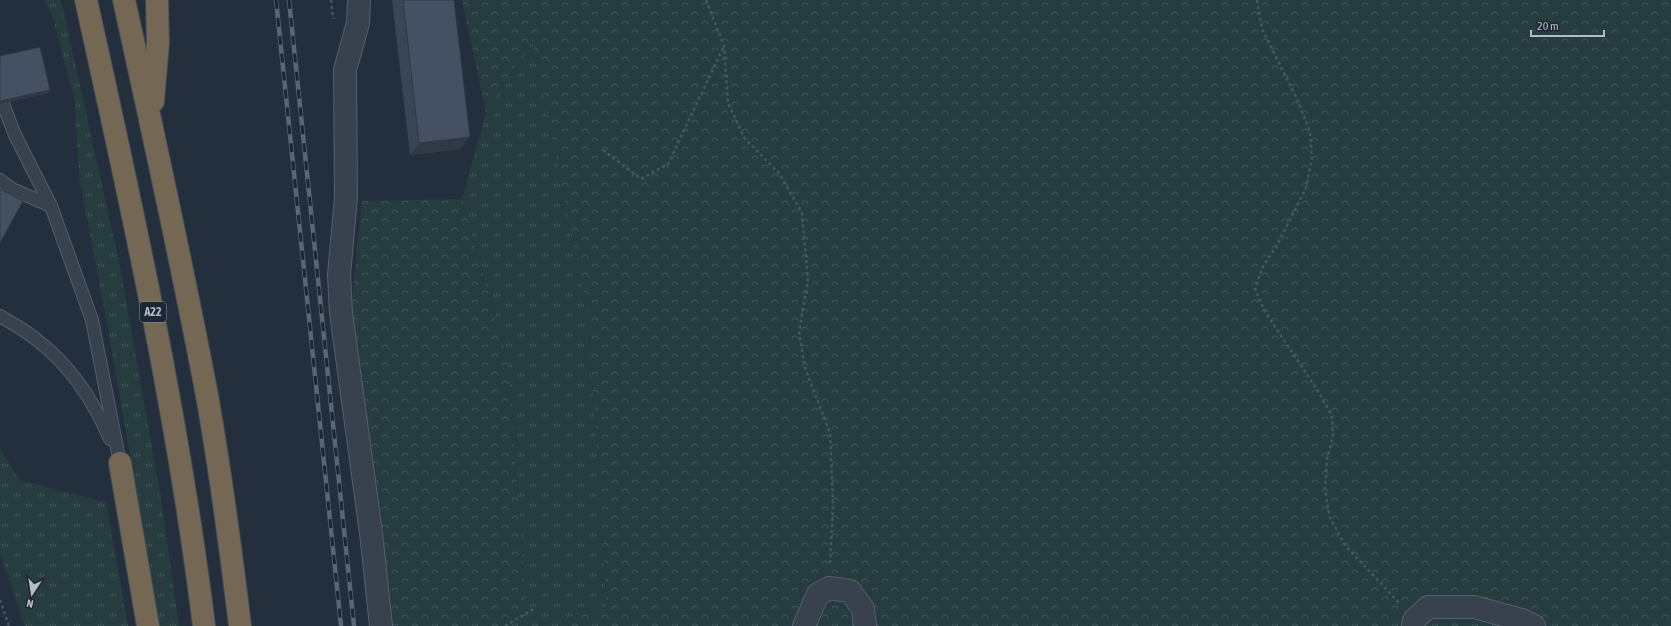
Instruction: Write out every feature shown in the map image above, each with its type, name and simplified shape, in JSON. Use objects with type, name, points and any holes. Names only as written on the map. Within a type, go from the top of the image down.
[{"type":"highway","name":"A22","points":[[86,0],[129,192],[169,396],[204,626]]},
{"type":"highway","points":[[124,0],[152,124],[208,402],[227,521],[240,626]]},
{"type":"highway","points":[[152,124],[158,43],[157,0]]},
{"type":"highway","points":[[120,463],[148,626]]},
{"type":"street","points":[[359,0],[358,23],[345,70],[346,197],[339,274],[341,313],[371,533],[381,626]]},
{"type":"street","points":[[804,626],[818,594],[829,588],[850,591],[863,608],[865,626]]},
{"type":"street","points":[[1413,623],[1428,607],[1474,607],[1522,620],[1534,626]]},
{"type":"lane","points":[[3,104],[14,135],[51,206],[92,320],[120,463]]},
{"type":"lane","points":[[0,180],[12,189],[51,206]]},
{"type":"lane","points":[[0,316],[39,341],[64,366],[81,386],[100,414],[120,463]]},
{"type":"path","points":[[706,0],[724,46],[728,103],[745,139],[779,173],[802,213],[808,280],[799,332],[805,368],[830,433],[833,505],[829,588]]},
{"type":"path","points":[[1257,0],[1262,29],[1299,103],[1310,132],[1312,158],[1306,188],[1277,245],[1262,268],[1255,289],[1264,310],[1318,391],[1332,416],[1333,436],[1327,459],[1325,490],[1330,518],[1345,545],[1413,623]]},
{"type":"path","points":[[604,150],[641,179],[668,164],[724,46]]},
{"type":"path","points":[[0,600],[9,626]]},
{"type":"path","points":[[505,626],[535,608]]},
{"type":"green space","points":[[45,0],[61,0],[120,266],[160,492],[179,626],[160,626],[107,323],[80,182],[75,103],[54,21]]},
{"type":"green space","points":[[462,0],[1671,0],[1671,626],[389,626],[347,348],[362,201],[462,199],[507,358],[528,622],[607,611],[588,313],[532,39],[486,113]]},
{"type":"green space","points":[[532,38],[588,313],[607,612],[528,623],[507,358],[462,199],[486,113]]},
{"type":"green space","points":[[0,448],[19,480],[106,502],[128,626],[25,626],[0,553]]},
{"type":"building","points":[[403,0],[454,0],[470,137],[419,143]]},
{"type":"building","points":[[40,47],[50,90],[0,101],[0,56]]},
{"type":"building","points":[[0,189],[23,201],[0,243]]},
{"type":"railway","points":[[276,0],[341,626]]},
{"type":"railway","points":[[289,0],[354,626]]}]
